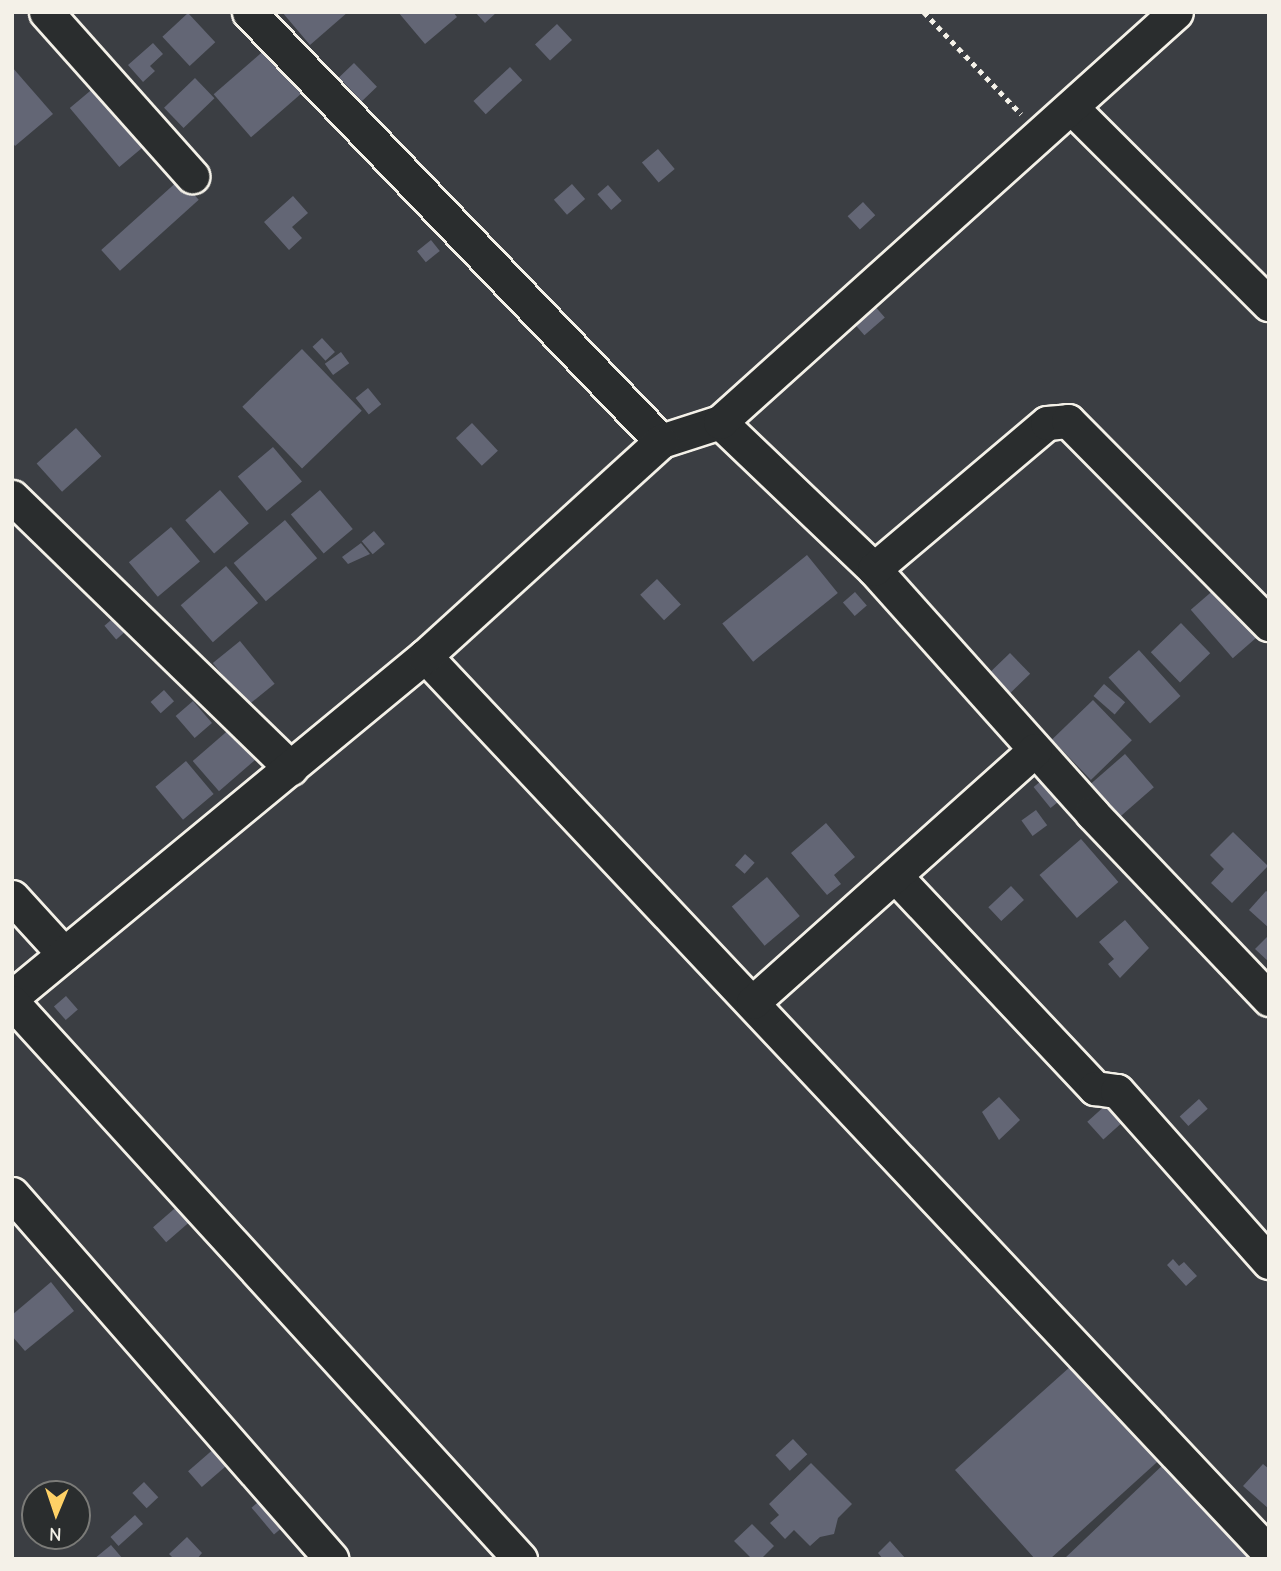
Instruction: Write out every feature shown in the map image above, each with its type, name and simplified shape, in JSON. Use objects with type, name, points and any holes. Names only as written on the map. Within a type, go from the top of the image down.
[{"type":"street","points":[[46,12],[192,176]]},
{"type":"street","points":[[249,12],[662,441]]},
{"type":"street","points":[[520,1559],[12,1000],[425,656],[662,441],[720,422],[1176,12]]},
{"type":"street","points":[[1072,108],[1269,304]]},
{"type":"street","points":[[874,569],[1047,423],[1068,421],[1269,624]]},
{"type":"street","points":[[720,422],[874,569],[1035,750],[1269,999]]},
{"type":"street","points":[[12,497],[291,768]]},
{"type":"street","points":[[425,656],[1269,1553]]},
{"type":"street","points":[[753,1002],[897,878],[1035,750]]},
{"type":"street","points":[[897,878],[1095,1088],[1117,1091],[1269,1262]]},
{"type":"street","points":[[12,897],[64,954]]},
{"type":"street","points":[[12,1194],[332,1559]]},
{"type":"path","points":[[924,12],[1041,135]]},
{"type":"building","points":[[282,12],[348,12],[310,45]]},
{"type":"building","points":[[398,12],[453,12],[457,17],[425,44]]},
{"type":"building","points":[[475,12],[497,12],[485,23]]},
{"type":"building","points":[[188,13],[215,42],[190,66],[162,37]]},
{"type":"building","points":[[557,24],[572,40],[550,61],[535,44]]},
{"type":"building","points":[[153,43],[163,54],[150,66],[155,71],[143,82],[128,65]]},
{"type":"building","points":[[268,47],[305,90],[251,137],[214,94]]},
{"type":"building","points":[[354,63],[377,87],[362,101],[339,78]]},
{"type":"building","points":[[12,67],[53,114],[15,146],[12,142]]},
{"type":"building","points":[[510,67],[522,80],[486,114],[473,101]]},
{"type":"building","points":[[195,78],[214,98],[184,128],[164,108]]},
{"type":"building","points":[[102,81],[151,140],[119,167],[70,108]]},
{"type":"building","points":[[658,149],[675,169],[659,182],[642,162]]},
{"type":"building","points":[[180,179],[199,200],[120,271],[101,250]]},
{"type":"building","points":[[572,184],[585,199],[567,215],[554,200]]},
{"type":"building","points":[[608,185],[622,201],[611,210],[597,194]]},
{"type":"building","points":[[293,196],[308,213],[292,227],[302,238],[289,250],[264,222]]},
{"type":"building","points":[[863,202],[875,215],[860,229],[848,216]]},
{"type":"building","points":[[431,240],[440,251],[426,262],[417,251]]},
{"type":"building","points":[[873,304],[885,318],[864,335],[853,322]]},
{"type":"building","points":[[322,338],[335,352],[325,361],[312,347]]},
{"type":"building","points":[[302,349],[362,411],[302,469],[242,407]]},
{"type":"building","points":[[341,352],[349,363],[333,375],[325,364]]},
{"type":"building","points":[[368,388],[381,404],[369,414],[356,398]]},
{"type":"building","points":[[472,423],[498,451],[482,466],[456,438]]},
{"type":"building","points":[[76,428],[101,456],[62,492],[37,463]]},
{"type":"building","points":[[273,447],[302,481],[267,511],[238,477]]},
{"type":"building","points":[[220,490],[249,523],[214,553],[185,520]]},
{"type":"building","points":[[320,490],[353,529],[324,553],[291,514]]},
{"type":"building","points":[[285,520],[317,558],[266,601],[234,563]]},
{"type":"building","points":[[171,527],[200,561],[158,597],[129,562]]},
{"type":"building","points":[[374,531],[385,544],[373,554],[362,541]]},
{"type":"building","points":[[361,543],[370,554],[348,564],[342,557]]},
{"type":"building","points":[[807,555],[838,593],[753,662],[722,624]]},
{"type":"building","points":[[226,566],[258,603],[213,642],[181,605]]},
{"type":"building","points":[[657,579],[681,605],[664,620],[640,595]]},
{"type":"building","points":[[1224,581],[1266,629],[1233,658],[1191,610]]},
{"type":"building","points":[[855,592],[867,606],[855,616],[843,602]]},
{"type":"building","points":[[118,614],[130,628],[116,639],[104,626]]},
{"type":"building","points":[[1181,623],[1210,653],[1180,682],[1151,652]]},
{"type":"building","points":[[240,641],[275,684],[247,706],[213,663]]},
{"type":"building","points":[[1139,650],[1180,696],[1150,724],[1109,677]]},
{"type":"building","points":[[1010,653],[1030,674],[1008,695],[988,675]]},
{"type":"building","points":[[1104,684],[1125,702],[1115,714],[1094,696]]},
{"type":"building","points":[[164,690],[174,701],[161,713],[151,702]]},
{"type":"building","points":[[1093,700],[1132,740],[1091,780],[1052,740]]},
{"type":"building","points":[[193,701],[212,723],[195,738],[176,716]]},
{"type":"building","points":[[232,727],[258,757],[219,791],[193,761]]},
{"type":"building","points":[[1125,754],[1154,787],[1119,817],[1090,784]]},
{"type":"building","points":[[186,761],[214,794],[183,820],[155,787]]},
{"type":"building","points":[[1046,777],[1063,798],[1051,808],[1034,787]]},
{"type":"building","points":[[1036,810],[1047,825],[1033,836],[1021,821]]},
{"type":"building","points":[[826,823],[855,857],[834,875],[841,884],[827,895],[791,853]]},
{"type":"building","points":[[1233,832],[1268,866],[1232,903],[1211,883],[1224,869],[1210,855]]},
{"type":"building","points":[[1081,839],[1118,882],[1077,918],[1039,875]]},
{"type":"building","points":[[745,854],[755,863],[745,874],[735,865]]},
{"type":"building","points":[[767,877],[800,916],[765,946],[732,907]]},
{"type":"building","points":[[1011,886],[1024,900],[1001,921],[988,907]]},
{"type":"building","points":[[1266,891],[1269,893],[1269,928],[1249,910]]},
{"type":"building","points":[[1125,920],[1149,948],[1120,978],[1108,964],[1114,959],[1099,942]]},
{"type":"building","points":[[1269,935],[1269,962],[1255,949]]},
{"type":"building","points":[[66,996],[78,1010],[66,1020],[54,1006]]},
{"type":"building","points":[[1117,1095],[1133,1113],[1103,1140],[1087,1122]]},
{"type":"building","points":[[999,1097],[1020,1120],[999,1140],[982,1112]]},
{"type":"building","points":[[1199,1099],[1208,1109],[1188,1126],[1180,1116]]},
{"type":"building","points":[[181,1203],[194,1218],[166,1242],[153,1227]]},
{"type":"building","points":[[1173,1259],[1179,1266],[1184,1262],[1197,1276],[1186,1286],[1167,1265]]},
{"type":"building","points":[[51,1282],[74,1311],[25,1351],[12,1336],[12,1315]]},
{"type":"building","points":[[1080,1358],[1166,1454],[1050,1559],[1035,1559],[955,1470]]},
{"type":"building","points":[[793,1439],[807,1454],[790,1471],[775,1455]]},
{"type":"building","points":[[216,1447],[230,1463],[202,1487],[188,1471]]},
{"type":"building","points":[[1167,1461],[1252,1559],[1064,1559]]},
{"type":"building","points":[[811,1463],[852,1504],[838,1518],[834,1534],[820,1537],[810,1546],[794,1530],[785,1539],[770,1523],[779,1515],[769,1504]]},
{"type":"building","points":[[1263,1464],[1269,1469],[1269,1509],[1243,1486]]},
{"type":"building","points":[[144,1482],[158,1497],[147,1508],[132,1493]]},
{"type":"building","points":[[263,1498],[285,1525],[274,1534],[252,1508]]},
{"type":"building","points":[[135,1515],[143,1524],[119,1546],[110,1537]]},
{"type":"building","points":[[752,1524],[774,1546],[761,1559],[752,1559],[734,1541]]},
{"type":"building","points":[[187,1537],[202,1553],[197,1559],[174,1559],[169,1554]]},
{"type":"building","points":[[890,1541],[906,1559],[883,1559],[878,1553]]},
{"type":"building","points":[[111,1545],[123,1559],[94,1559]]}]
